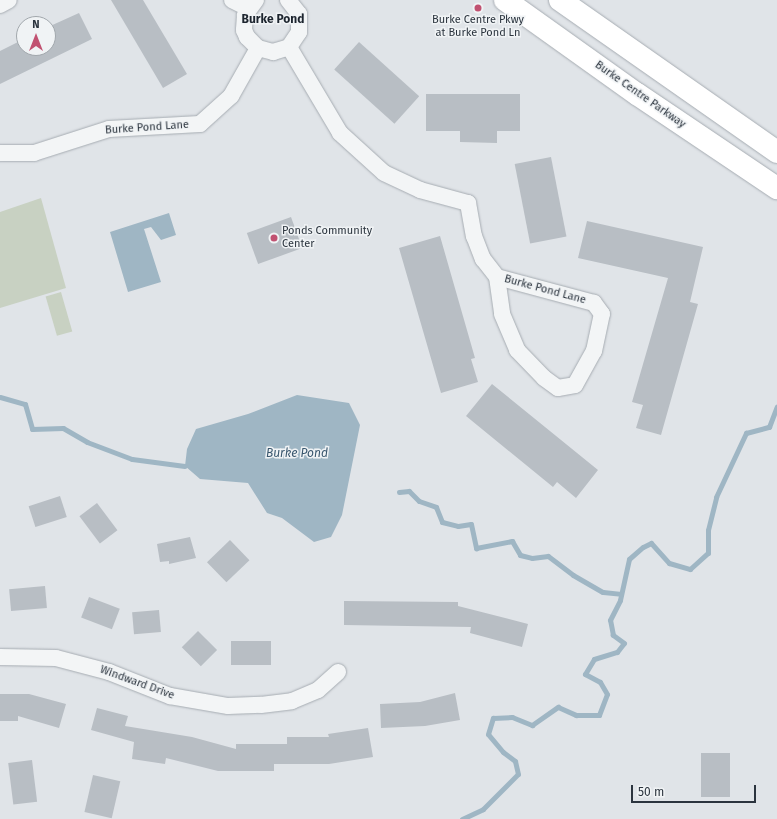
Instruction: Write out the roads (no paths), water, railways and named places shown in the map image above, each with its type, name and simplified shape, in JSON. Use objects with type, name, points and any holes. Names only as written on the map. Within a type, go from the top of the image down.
[{"type":"main road","name":"Burke Centre Parkway","points":[[505,0],[637,94],[777,188]]},
{"type":"main road","points":[[560,0],[777,152]]},
{"type":"street","points":[[0,5],[8,0]]},
{"type":"street","points":[[232,0],[252,4],[243,22],[247,37],[258,48],[273,52],[288,47],[295,40],[300,28],[296,2]]},
{"type":"street","name":"Burke Pond Lane","points":[[288,47],[340,132],[384,173],[420,190],[468,203],[474,236],[483,259],[497,277],[502,314],[517,350],[544,378],[558,388],[575,385],[594,352],[602,314],[594,303],[497,277]]},
{"type":"street","name":"Burke Pond Lane","points":[[0,153],[34,153],[109,129],[200,124],[231,96],[258,48]]},
{"type":"street","name":"Windward Drive","points":[[0,657],[56,658],[109,672],[170,696],[228,706],[261,705],[292,701],[318,690],[338,672]]},
{"type":"water","points":[[169,213],[176,235],[161,240],[151,227],[144,229],[161,282],[128,292],[110,232]]},
{"type":"water","name":"Burke Pond","points":[[297,395],[349,403],[360,425],[342,515],[331,537],[314,542],[282,518],[267,513],[248,483],[200,479],[185,466],[187,449],[196,429],[248,414]]},
{"type":"waterway","points":[[0,397],[25,404],[32,429],[63,428],[87,442],[132,459],[185,466]]},
{"type":"waterway","points":[[462,819],[483,809],[518,774],[515,761],[503,752],[488,734],[493,718],[512,717],[532,725],[558,707],[576,715],[599,715],[607,694],[600,682],[585,674],[594,659],[617,652],[624,643],[613,635],[610,620],[620,600],[629,559],[643,547],[651,543],[669,563],[690,569],[708,553],[708,530],[716,497],[746,433],[769,427],[777,406]]},
{"type":"waterway","points":[[399,492],[409,491],[419,501],[436,507],[442,522],[458,526],[471,524],[476,548],[512,541],[520,555],[532,558],[548,556],[573,575],[603,592],[621,594]]},
{"type":"place","name":"Burke Centre Pkwy at Burke Pond Ln","points":[[478,8]]},
{"type":"place","name":"Ponds Community Center","points":[[274,238]]},
{"type":"district","name":"Burke Pond","points":[[273,20]]}]
